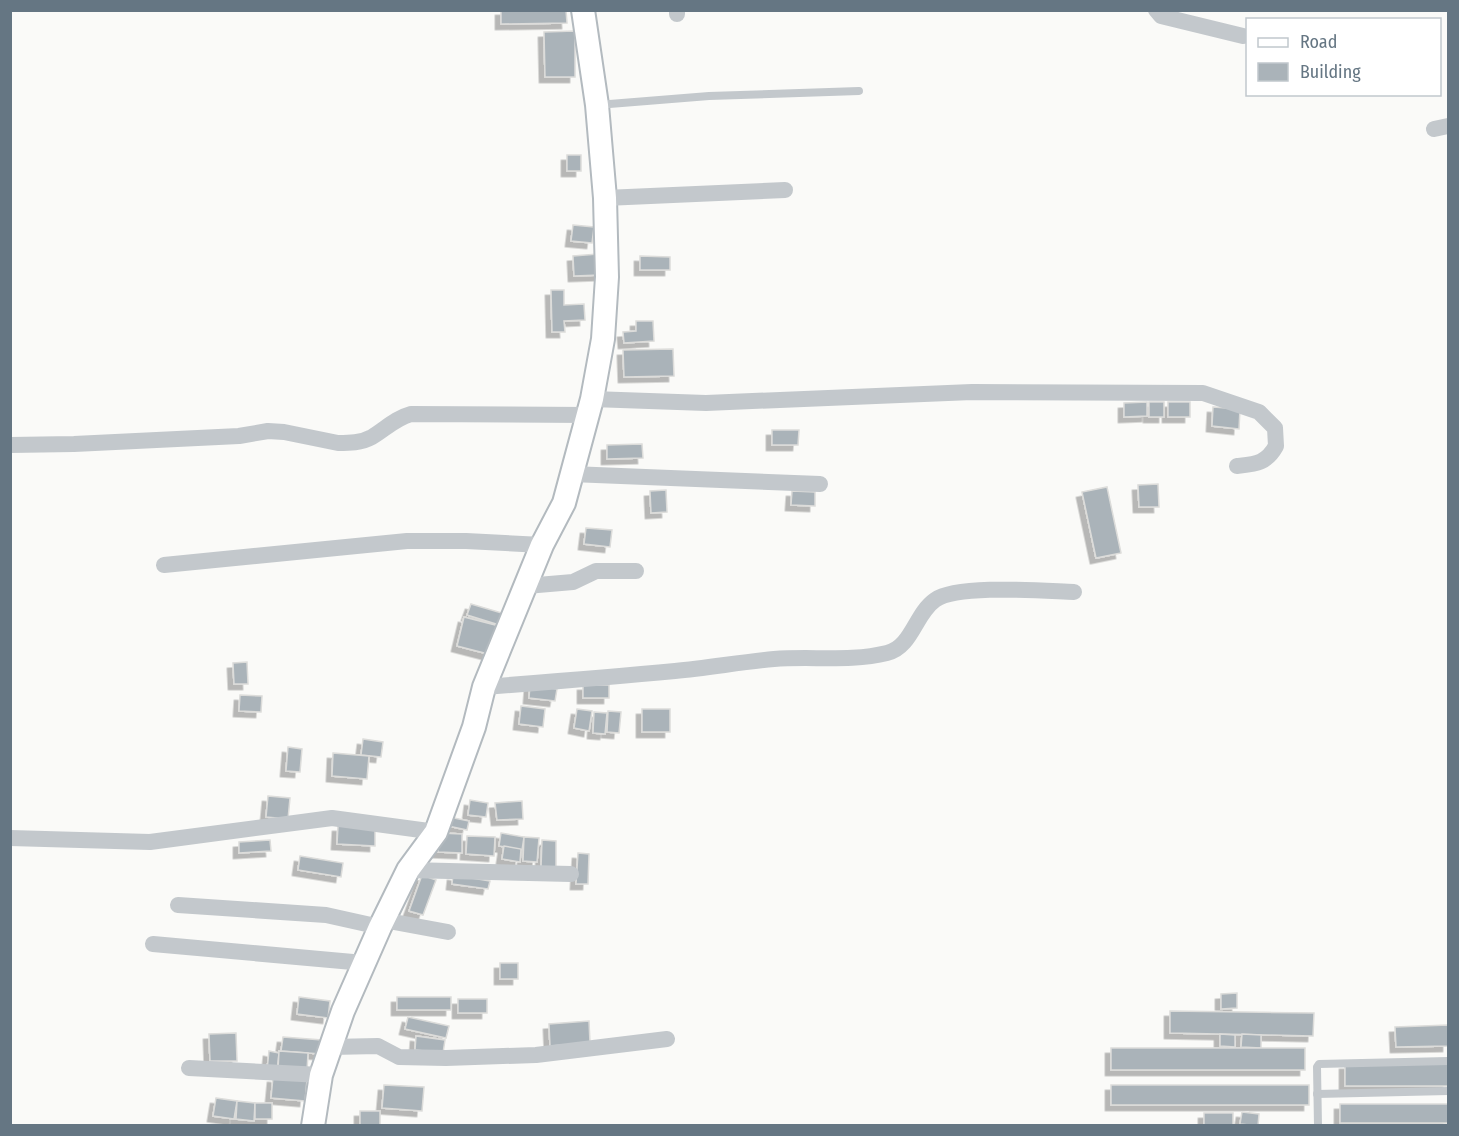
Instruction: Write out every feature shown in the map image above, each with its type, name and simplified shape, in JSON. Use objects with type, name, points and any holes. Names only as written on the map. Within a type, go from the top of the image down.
[{"type":"main road","points":[[313,1125],[321,1075],[343,1011],[381,924],[408,870],[436,832],[474,726],[484,687],[542,546],[564,503],[590,407],[603,339],[607,277],[605,198],[597,105],[583,10]]},
{"type":"street","points":[[1156,10],[1161,16],[1243,36]]},
{"type":"street","points":[[605,198],[784,190]]},
{"type":"street","points":[[10,445],[239,436],[268,431],[347,443],[371,438],[403,416],[411,414],[972,392],[1203,393],[1259,412],[1275,428],[1276,446],[1265,461],[1260,464],[1237,466]]},
{"type":"street","points":[[571,474],[820,484]]},
{"type":"street","points":[[164,565],[406,542],[472,542],[542,546]]},
{"type":"street","points":[[526,586],[573,582],[596,571],[636,571]]},
{"type":"street","points":[[484,687],[677,671],[771,659],[870,656],[890,652],[899,647],[908,638],[922,613],[940,597],[957,593],[990,591],[1074,591]]},
{"type":"street","points":[[10,838],[150,842],[332,818],[436,832]]},
{"type":"street","points":[[408,870],[571,874]]},
{"type":"street","points":[[178,905],[326,915],[448,932]]},
{"type":"street","points":[[153,944],[364,963]]},
{"type":"street","points":[[331,1047],[378,1046],[399,1057],[446,1059],[536,1055],[668,1039]]},
{"type":"street","points":[[189,1068],[321,1075]]},
{"type":"lane","points":[[597,105],[709,96],[859,91]]},
{"type":"lane","points":[[1318,1125],[1317,1067],[1319,1064],[1449,1061]]},
{"type":"lane","points":[[1317,1094],[1449,1091]]},
{"type":"building","points":[[501,10],[566,10],[567,23],[501,24]]},
{"type":"building","points":[[575,31],[575,77],[545,77],[544,32]]},
{"type":"building","points":[[567,155],[581,155],[581,171],[567,171]]},
{"type":"building","points":[[573,225],[594,227],[592,243],[571,241]]},
{"type":"building","points":[[598,254],[600,275],[574,276],[573,256]]},
{"type":"building","points":[[640,256],[670,257],[670,270],[640,270]]},
{"type":"building","points":[[551,290],[564,290],[564,305],[584,304],[585,320],[564,321],[565,332],[552,332]]},
{"type":"building","points":[[636,321],[653,321],[654,341],[624,343],[623,332],[636,331]]},
{"type":"building","points":[[673,349],[674,376],[624,377],[623,350]]},
{"type":"building","points":[[1147,402],[1147,416],[1124,417],[1124,403]]},
{"type":"building","points":[[1149,402],[1164,402],[1164,417],[1149,417]]},
{"type":"building","points":[[1168,402],[1190,402],[1190,417],[1168,417]]},
{"type":"building","points":[[1213,407],[1240,409],[1239,429],[1212,426]]},
{"type":"building","points":[[772,430],[799,430],[798,445],[772,445]]},
{"type":"building","points":[[642,444],[643,458],[607,459],[607,445]]},
{"type":"building","points":[[1158,484],[1159,507],[1139,507],[1138,485]]},
{"type":"building","points":[[1107,487],[1121,553],[1096,558],[1082,492]]},
{"type":"building","points":[[666,490],[667,512],[651,513],[650,491]]},
{"type":"building","points":[[792,491],[815,492],[815,506],[791,505]]},
{"type":"building","points":[[586,528],[612,530],[610,547],[584,544]]},
{"type":"building","points":[[471,604],[512,616],[509,628],[467,615]]},
{"type":"building","points":[[464,617],[503,627],[496,656],[457,646]]},
{"type":"building","points":[[247,662],[248,684],[234,684],[233,663]]},
{"type":"building","points":[[530,685],[557,689],[555,701],[529,698]]},
{"type":"building","points":[[583,685],[609,685],[609,698],[583,698]]},
{"type":"building","points":[[240,695],[262,696],[261,712],[239,711]]},
{"type":"building","points":[[521,706],[545,709],[543,727],[519,724]]},
{"type":"building","points":[[577,709],[592,711],[589,731],[574,728]]},
{"type":"building","points":[[642,709],[670,709],[670,732],[642,732]]},
{"type":"building","points":[[608,711],[621,712],[619,733],[607,732]]},
{"type":"building","points":[[594,712],[607,713],[605,734],[593,733]]},
{"type":"building","points":[[363,739],[383,742],[381,757],[361,755]]},
{"type":"building","points":[[288,747],[302,749],[300,772],[286,771]]},
{"type":"building","points":[[333,753],[369,756],[367,779],[332,776]]},
{"type":"building","points":[[268,796],[290,798],[288,819],[266,817]]},
{"type":"building","points":[[470,800],[488,803],[486,817],[468,815]]},
{"type":"building","points":[[522,801],[523,819],[497,820],[495,803]]},
{"type":"building","points":[[449,817],[469,821],[467,830],[448,826]]},
{"type":"building","points":[[338,826],[375,827],[375,846],[337,844]]},
{"type":"building","points":[[439,833],[462,834],[462,853],[438,852]]},
{"type":"building","points":[[501,833],[524,837],[522,850],[499,846]]},
{"type":"building","points":[[467,836],[495,837],[494,856],[466,854]]},
{"type":"building","points":[[524,837],[539,838],[537,862],[523,861]]},
{"type":"building","points":[[270,840],[271,851],[239,853],[239,842]]},
{"type":"building","points":[[542,840],[556,841],[556,868],[541,868]]},
{"type":"building","points":[[504,846],[521,849],[520,862],[502,859]]},
{"type":"building","points":[[578,853],[589,854],[588,884],[576,884]]},
{"type":"building","points":[[300,856],[343,863],[341,877],[298,870]]},
{"type":"building","points":[[422,875],[436,880],[423,915],[409,911]]},
{"type":"building","points":[[453,875],[490,881],[488,889],[452,884]]},
{"type":"building","points":[[500,963],[518,963],[518,979],[500,979]]},
{"type":"building","points":[[1237,993],[1237,1008],[1221,1009],[1221,994]]},
{"type":"building","points":[[299,997],[330,1001],[328,1018],[297,1014]]},
{"type":"building","points":[[397,997],[451,997],[451,1010],[397,1010]]},
{"type":"building","points":[[458,999],[487,999],[487,1013],[458,1013]]},
{"type":"building","points":[[1170,1011],[1314,1013],[1313,1036],[1170,1033]]},
{"type":"building","points":[[408,1017],[449,1026],[446,1038],[405,1029]]},
{"type":"building","points":[[589,1021],[590,1043],[550,1046],[549,1024]]},
{"type":"building","points":[[1448,1025],[1448,1046],[1396,1047],[1395,1027]]},
{"type":"building","points":[[236,1033],[237,1061],[210,1061],[209,1034]]},
{"type":"building","points":[[1220,1034],[1235,1035],[1235,1047],[1220,1046]]},
{"type":"building","points":[[1242,1034],[1261,1035],[1261,1048],[1241,1047]]},
{"type":"building","points":[[416,1036],[445,1040],[443,1053],[415,1050]]},
{"type":"building","points":[[283,1037],[322,1040],[321,1054],[281,1051]]},
{"type":"building","points":[[1111,1048],[1305,1048],[1305,1070],[1111,1070]]},
{"type":"building","points":[[269,1051],[279,1053],[277,1071],[267,1070]]},
{"type":"building","points":[[279,1051],[308,1053],[307,1071],[278,1069]]},
{"type":"building","points":[[1345,1064],[1448,1064],[1448,1086],[1345,1086]]},
{"type":"building","points":[[273,1077],[307,1080],[305,1101],[271,1098]]},
{"type":"building","points":[[384,1085],[424,1087],[422,1111],[382,1108]]},
{"type":"building","points":[[1111,1085],[1309,1085],[1309,1105],[1111,1105]]},
{"type":"building","points":[[216,1098],[237,1101],[234,1119],[213,1116]]},
{"type":"building","points":[[237,1101],[255,1103],[254,1121],[236,1119]]},
{"type":"building","points":[[255,1103],[272,1103],[272,1119],[255,1119]]},
{"type":"building","points":[[1340,1104],[1448,1104],[1448,1123],[1340,1123]]},
{"type":"building","points":[[360,1111],[380,1111],[380,1126],[360,1126]]},
{"type":"building","points":[[1242,1112],[1259,1114],[1258,1126],[1240,1124]]},
{"type":"building","points":[[1204,1113],[1233,1113],[1233,1126],[1204,1126]]}]
